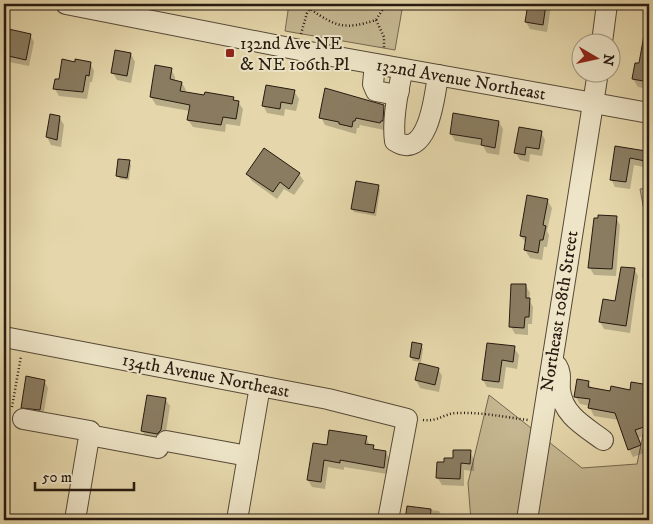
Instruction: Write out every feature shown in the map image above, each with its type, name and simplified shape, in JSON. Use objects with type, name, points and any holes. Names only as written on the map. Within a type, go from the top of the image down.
[{"type":"street","name":"132nd Avenue Northeast","points":[[66,4],[378,64],[649,113]]},
{"type":"street","points":[[603,32],[607,4]]},
{"type":"street","points":[[378,64],[373,84],[376,90],[391,94],[399,91]]},
{"type":"street","points":[[403,68],[394,133],[395,141],[402,146],[411,146],[418,141],[426,128],[434,102],[438,75]]},
{"type":"street","name":"Northeast 108th Street","points":[[527,520],[596,82]]},
{"type":"street","name":"134th Avenue Northeast","points":[[4,336],[328,399],[407,419]]},
{"type":"street","points":[[551,364],[558,367],[561,373],[560,389],[564,406],[574,419],[603,440]]},
{"type":"street","points":[[237,520],[260,386]]},
{"type":"street","points":[[14,418],[162,445],[248,456]]},
{"type":"street","points":[[388,520],[407,419]]},
{"type":"street","points":[[75,520],[90,433]]},
{"type":"path","points":[[306,4],[310,9],[342,26],[361,25],[376,20],[386,4]]},
{"type":"path","points":[[301,35],[307,13],[310,9]]},
{"type":"path","points":[[376,20],[384,37],[384,50],[378,64]]},
{"type":"path","points":[[4,454],[14,418],[21,355]]},
{"type":"path","points":[[407,419],[431,421],[454,413],[480,413],[542,422]]},
{"type":"shaded area","points":[[289,4],[403,4],[395,50],[285,31]]},
{"type":"shaded area","points":[[649,188],[649,237],[640,189]]},
{"type":"shaded area","points":[[489,395],[582,468],[637,464],[649,405],[649,520],[471,520],[468,483]]},
{"type":"building","points":[[528,4],[546,4],[543,25],[525,22]]},
{"type":"building","points":[[4,28],[31,34],[26,60],[4,55]]},
{"type":"building","points":[[644,35],[649,36],[649,82],[632,79],[635,63],[639,63]]},
{"type":"building","points":[[115,50],[131,53],[127,76],[111,73]]},
{"type":"building","points":[[62,59],[75,62],[75,59],[91,62],[89,76],[86,75],[83,92],[53,89],[55,79],[59,79]]},
{"type":"building","points":[[155,65],[172,68],[170,79],[182,82],[180,91],[204,95],[205,92],[234,97],[233,100],[239,101],[236,119],[223,117],[221,125],[187,120],[190,105],[150,97]]},
{"type":"building","points":[[266,85],[295,90],[292,104],[281,102],[280,109],[262,106]]},
{"type":"building","points":[[325,88],[384,105],[383,121],[380,123],[356,118],[353,121],[352,127],[319,118]]},
{"type":"building","points":[[453,113],[499,121],[495,148],[481,145],[482,139],[450,134]]},
{"type":"building","points":[[50,114],[60,116],[57,140],[46,137]]},
{"type":"building","points":[[519,127],[542,131],[539,149],[526,147],[525,155],[514,153]]},
{"type":"building","points":[[615,146],[646,151],[645,161],[630,158],[626,182],[610,180]]},
{"type":"building","points":[[264,148],[300,173],[289,189],[280,182],[273,192],[246,174]]},
{"type":"building","points":[[118,159],[130,160],[127,178],[116,176]]},
{"type":"building","points":[[356,181],[379,185],[374,213],[351,209]]},
{"type":"building","points":[[527,195],[548,199],[543,225],[546,226],[543,240],[540,240],[538,253],[524,250],[526,237],[520,236]]},
{"type":"building","points":[[598,215],[617,216],[612,269],[588,268],[594,218],[598,218]]},
{"type":"building","points":[[621,267],[635,268],[626,326],[599,322],[603,299],[615,301]]},
{"type":"building","points":[[511,284],[526,284],[526,298],[530,298],[529,317],[525,317],[524,328],[509,327]]},
{"type":"building","points":[[412,342],[422,344],[419,359],[410,357]]},
{"type":"building","points":[[487,343],[515,346],[513,362],[502,360],[499,382],[482,380]]},
{"type":"building","points":[[419,363],[439,368],[435,385],[415,380]]},
{"type":"building","points":[[26,376],[45,380],[40,410],[21,408]]},
{"type":"building","points":[[577,379],[589,381],[588,387],[610,391],[611,386],[630,390],[631,382],[649,385],[647,401],[649,415],[644,417],[647,426],[635,430],[641,445],[628,450],[615,413],[588,408],[590,399],[574,397]]},
{"type":"building","points":[[147,395],[166,398],[161,430],[157,434],[141,431]]},
{"type":"building","points":[[329,430],[367,436],[365,444],[374,445],[373,449],[386,451],[384,468],[340,460],[340,463],[324,460],[321,482],[307,480],[313,443],[327,445]]},
{"type":"building","points":[[453,450],[471,450],[470,464],[461,463],[460,479],[436,478],[437,462],[444,462],[444,458],[453,458]]},
{"type":"building","points":[[407,506],[431,509],[430,520],[405,520]]},
{"type":"place","name":"132nd Ave NE & NE 106th Pl","points":[[230,53]]}]
